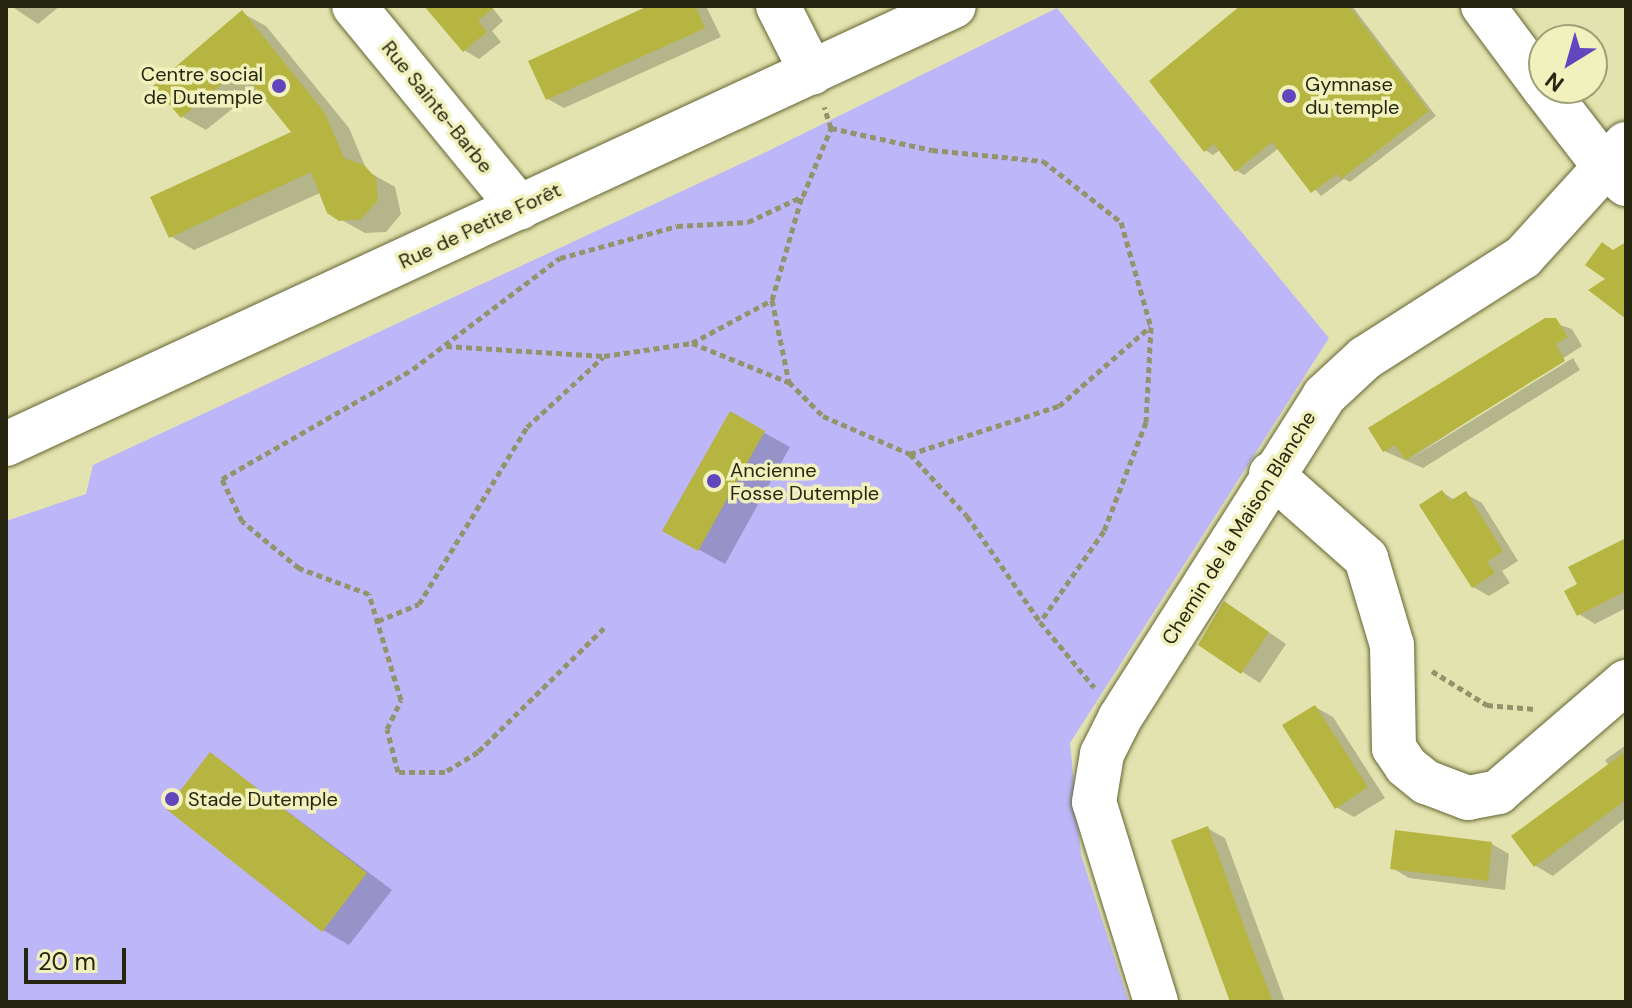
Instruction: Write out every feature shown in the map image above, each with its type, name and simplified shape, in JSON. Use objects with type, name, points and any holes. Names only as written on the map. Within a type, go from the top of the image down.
[{"type":"street","name":"Rue Sainte-Barbe","points":[[354,6],[520,208]]},
{"type":"street","points":[[778,6],[812,73]]},
{"type":"street","name":"Rue de Petite Forêt","points":[[6,444],[954,6]]},
{"type":"street","points":[[1483,6],[1528,66]]},
{"type":"street","points":[[1560,104],[1620,165]]},
{"type":"street","name":"Chemin de la Maison Blanche","points":[[1156,1002],[1094,802],[1102,754],[1120,718],[1312,410],[1353,367],[1523,257],[1620,165]]},
{"type":"street","points":[[1271,474],[1357,546],[1372,572],[1389,626],[1394,748],[1406,766],[1436,788],[1468,798],[1498,792],[1626,682]]},
{"type":"path","points":[[789,382],[772,300],[803,196],[831,128],[812,73]]},
{"type":"path","points":[[831,128],[932,150],[1043,161],[1121,222],[1151,327],[1146,422],[1104,531],[1040,622]]},
{"type":"path","points":[[604,628],[478,752],[445,772],[398,772],[387,729],[401,700],[369,594],[299,568],[242,521],[222,479],[445,346],[560,258],[677,226],[748,222],[803,196]]},
{"type":"path","points":[[445,346],[604,356],[692,343],[772,300]]},
{"type":"path","points":[[910,454],[1059,406],[1151,327]]},
{"type":"path","points":[[692,343],[789,382],[823,416],[910,454],[967,516],[1040,622],[1120,718]]},
{"type":"path","points":[[378,621],[419,604],[527,427],[604,356]]},
{"type":"path","points":[[1389,626],[1441,680],[1487,705],[1588,714]]},
{"type":"shaded area","points":[[1057,8],[1329,338],[1070,743],[1081,855],[1129,1002],[6,1002],[6,521],[86,494],[93,465],[766,152]]},
{"type":"building","points":[[424,6],[496,6],[478,21],[487,32],[463,52]]},
{"type":"building","points":[[648,6],[695,6],[705,28],[546,100],[528,61]]},
{"type":"building","name":"Gymnase du temple","points":[[1240,6],[1349,6],[1429,111],[1341,179],[1337,174],[1311,193],[1272,142],[1235,172],[1214,144],[1204,152],[1149,81]]},
{"type":"building","points":[[242,10],[325,113],[344,158],[364,165],[376,178],[378,200],[361,219],[339,221],[327,213],[311,172],[169,238],[150,197],[291,132],[240,69],[181,118],[153,86]]},
{"type":"building","points":[[1602,242],[1613,250],[1626,242],[1626,319],[1588,290],[1605,279],[1585,265]]},
{"type":"building","points":[[1545,318],[1556,318],[1568,337],[1556,344],[1565,361],[1405,460],[1395,445],[1383,452],[1368,428]]},
{"type":"building","name":"Ancienne Fosse Dutemple","points":[[730,411],[765,431],[698,551],[662,531]]},
{"type":"building","points":[[1442,490],[1450,501],[1466,491],[1503,551],[1487,562],[1495,573],[1472,588],[1419,505]]},
{"type":"building","points":[[1626,538],[1626,591],[1577,616],[1564,591],[1577,584],[1568,567]]},
{"type":"building","points":[[1224,601],[1269,632],[1241,674],[1198,645]]},
{"type":"building","points":[[1315,705],[1368,787],[1335,809],[1282,725]]},
{"type":"building","points":[[1626,751],[1626,800],[1534,867],[1511,836]]},
{"type":"building","points":[[210,752],[367,873],[322,932],[166,809]]},
{"type":"building","points":[[1208,826],[1273,1002],[1230,1002],[1171,840]]},
{"type":"building","points":[[1395,830],[1492,842],[1488,881],[1390,869]]},
{"type":"place","name":"Centre social de Dutemple","points":[[279,86]]},
{"type":"place","name":"Gymnase du temple","points":[[1289,96]]},
{"type":"place","name":"Ancienne Fosse Dutemple","points":[[714,481]]},
{"type":"place","name":"Stade Dutemple","points":[[172,799]]}]
